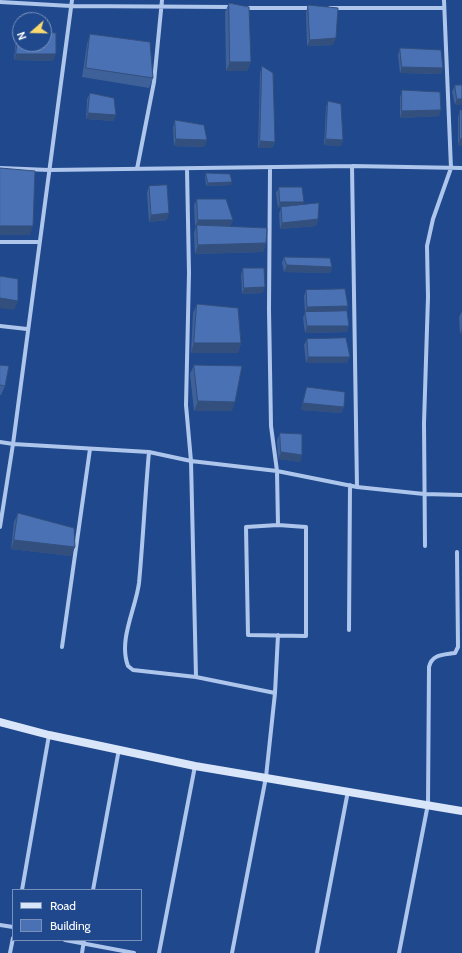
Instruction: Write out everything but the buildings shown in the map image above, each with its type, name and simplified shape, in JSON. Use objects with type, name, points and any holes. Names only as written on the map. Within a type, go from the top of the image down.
[{"type":"street","points":[[0,527],[13,444],[27,329],[72,0]]},
{"type":"street","points":[[137,169],[154,82],[162,0]]},
{"type":"street","points":[[425,546],[424,423],[428,297],[427,246],[433,219],[451,168],[443,8],[444,0]]},
{"type":"street","points":[[0,2],[71,6],[318,8]]},
{"type":"street","points":[[326,8],[443,8]]},
{"type":"street","points":[[0,168],[49,170],[352,166],[462,168]]},
{"type":"street","points":[[352,166],[357,487]]},
{"type":"street","points":[[270,168],[271,418],[277,471],[278,525]]},
{"type":"street","points":[[187,169],[189,273],[186,405],[191,461],[196,677]]},
{"type":"street","points":[[0,242],[39,242]]},
{"type":"street","points":[[0,326],[27,329]]},
{"type":"street","points":[[0,442],[149,452],[191,461],[277,471],[357,487],[424,494],[462,495]]},
{"type":"street","points":[[62,647],[90,449]]},
{"type":"street","points":[[149,452],[138,583],[128,622],[126,662],[130,669],[133,670],[196,677],[275,693]]},
{"type":"street","points":[[349,630],[350,485]]},
{"type":"street","points":[[278,525],[306,527],[306,636],[248,635],[246,527],[278,525]]},
{"type":"street","points":[[398,953],[428,804],[429,668],[433,658],[458,651],[457,552]]},
{"type":"street","points":[[232,953],[266,777],[275,693],[278,635]]},
{"type":"street","points":[[0,722],[49,735],[195,766],[428,804],[462,811]]},
{"type":"street","points":[[22,889],[49,735]]},
{"type":"street","points":[[93,889],[119,749]]},
{"type":"street","points":[[159,953],[195,766]]},
{"type":"street","points":[[317,953],[348,791]]},
{"type":"street","points":[[0,925],[12,927]]},
{"type":"street","points":[[10,953],[12,941]]},
{"type":"street","points":[[82,953],[84,942],[134,953]]}]
